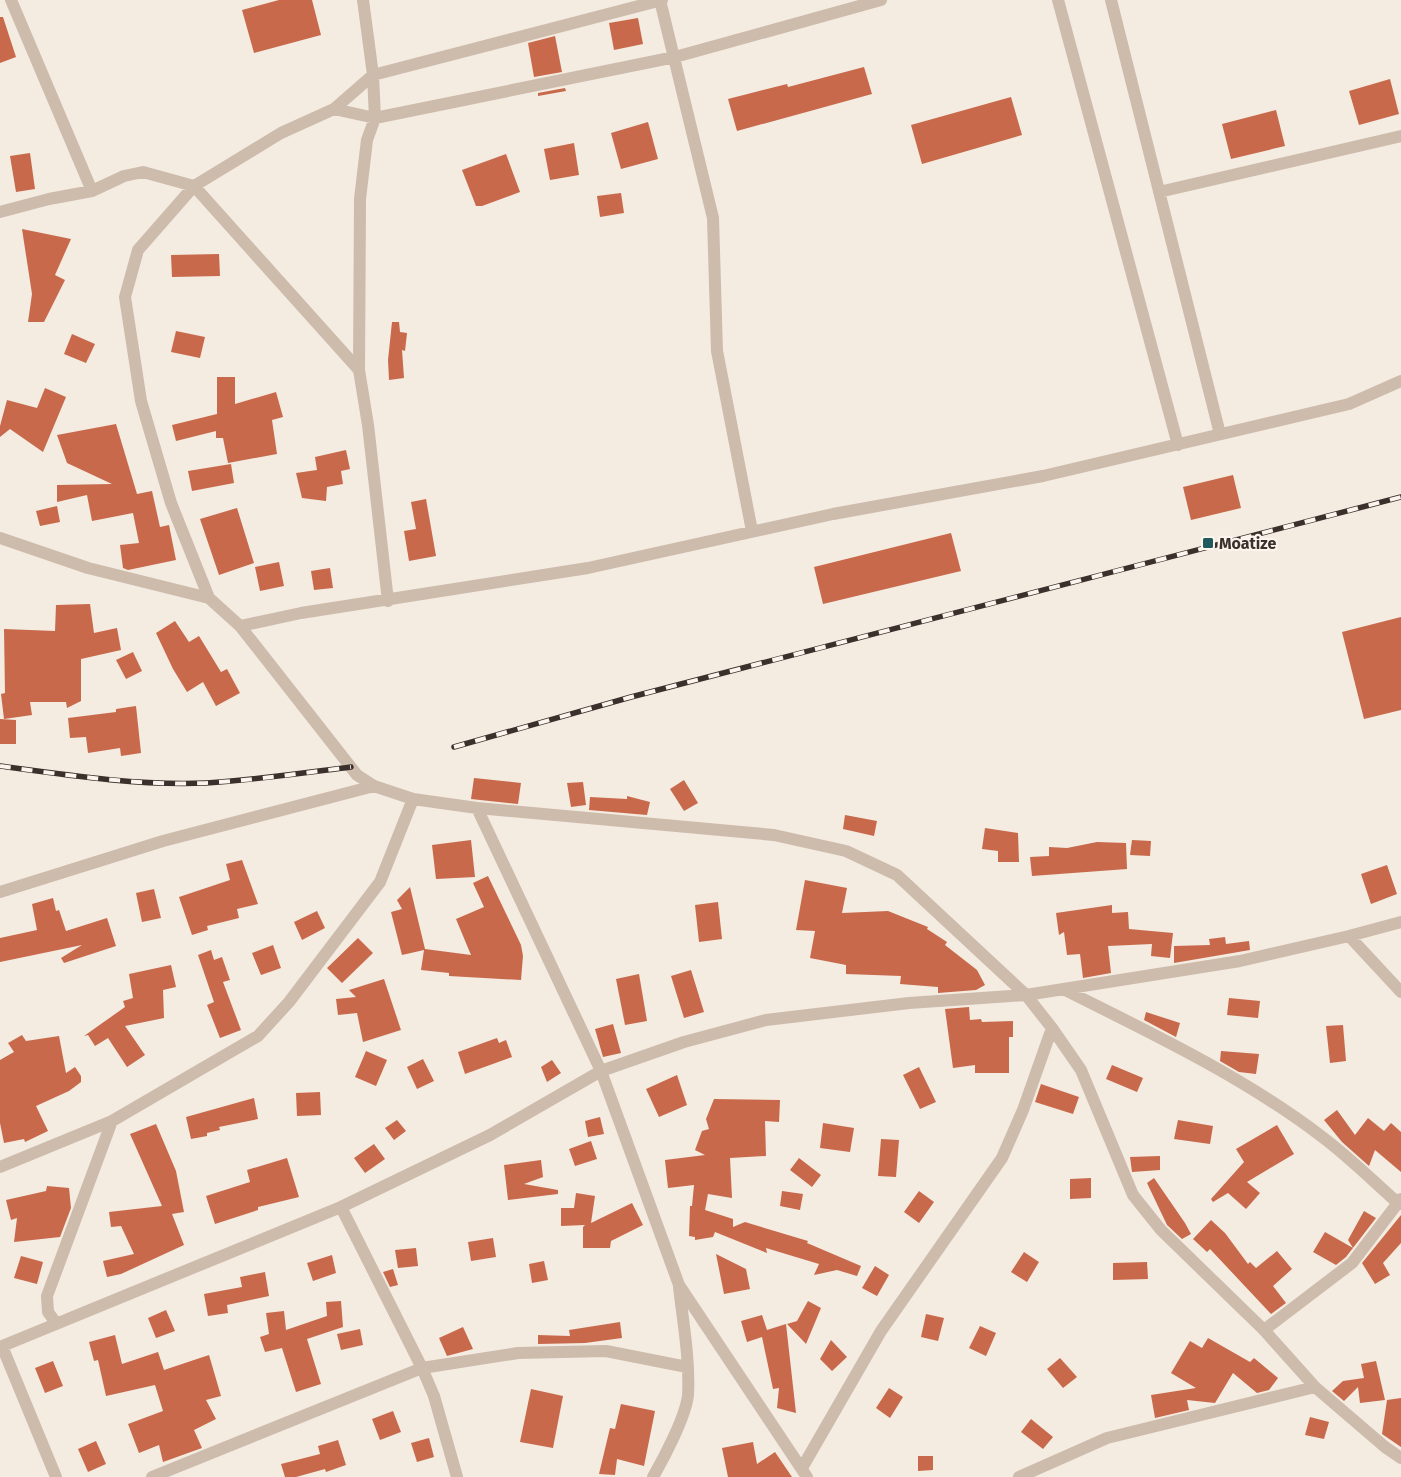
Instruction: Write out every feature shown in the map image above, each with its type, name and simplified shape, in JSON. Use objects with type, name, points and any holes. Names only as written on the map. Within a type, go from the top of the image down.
[{"type":"street","points":[[10,0],[92,191]]},
{"type":"street","points":[[363,0],[373,75],[375,118],[367,140],[360,199],[359,370],[368,425],[388,601]]},
{"type":"street","points":[[752,531],[717,350],[713,218],[661,0],[373,75],[334,109],[281,133],[194,186],[138,250],[126,297],[141,401],[171,503],[209,598],[240,626],[357,775],[374,786],[413,799],[477,808],[774,835],[846,851],[897,875],[1026,994],[1052,1028],[1080,1070],[1133,1195],[1161,1230],[1264,1330],[1315,1388],[1385,1447],[1401,1458]]},
{"type":"street","points":[[334,109],[375,118],[675,57],[881,0]]},
{"type":"street","points":[[1058,0],[1178,445]]},
{"type":"street","points":[[1112,0],[1220,434]]},
{"type":"street","points":[[1159,192],[1401,136]]},
{"type":"street","points":[[0,212],[49,199],[92,191],[124,176],[143,172],[194,186],[359,370]]},
{"type":"street","points":[[240,626],[301,613],[388,601],[588,568],[752,531],[1042,476],[1349,404],[1401,381]]},
{"type":"street","points":[[0,538],[88,568],[209,598]]},
{"type":"street","points":[[0,892],[163,841],[374,786]]},
{"type":"street","points":[[0,1167],[112,1121],[258,1036],[289,1002],[380,882],[413,799]]},
{"type":"street","points":[[477,808],[601,1071],[679,1285],[688,1367],[688,1397],[668,1450],[653,1477]]},
{"type":"street","points":[[56,1477],[1,1347],[341,1207],[490,1135],[601,1071],[684,1042],[766,1020],[909,1003],[1026,994],[1063,989],[1240,961],[1401,922]]},
{"type":"street","points":[[1349,936],[1401,992]]},
{"type":"street","points":[[1063,989],[1170,1042],[1255,1091],[1322,1136],[1400,1202],[1352,1264],[1264,1330]]},
{"type":"street","points":[[679,1285],[805,1472],[880,1331],[1002,1158],[1023,1110],[1052,1028]]},
{"type":"street","points":[[56,1323],[48,1312],[47,1296],[112,1121]]},
{"type":"street","points":[[341,1207],[422,1368],[434,1396],[457,1477]]},
{"type":"street","points":[[152,1477],[422,1368],[518,1353],[606,1351],[688,1367]]},
{"type":"street","points":[[1019,1477],[1107,1438],[1315,1388]]},
{"type":"building","points":[[279,0],[312,0],[321,35],[254,53],[242,10]]},
{"type":"building","points":[[0,17],[3,17],[16,57],[0,63]]},
{"type":"building","points":[[638,18],[643,44],[614,50],[609,23]]},
{"type":"building","points":[[555,36],[562,72],[534,77],[528,43]]},
{"type":"building","points":[[864,67],[872,94],[737,131],[728,99],[787,84],[788,87]]},
{"type":"building","points":[[1390,79],[1399,114],[1359,125],[1349,91]]},
{"type":"building","points":[[565,88],[566,91],[538,96],[538,93]]},
{"type":"building","points":[[1011,97],[1022,135],[922,164],[911,125]]},
{"type":"building","points":[[1276,110],[1285,146],[1231,159],[1222,124]]},
{"type":"building","points":[[648,122],[658,159],[621,169],[611,133]]},
{"type":"building","points":[[574,143],[579,175],[550,180],[544,149]]},
{"type":"building","points":[[30,153],[35,189],[16,192],[10,156]]},
{"type":"building","points":[[506,154],[520,192],[482,206],[476,206],[462,170]]},
{"type":"building","points":[[621,193],[624,213],[600,217],[597,196]]},
{"type":"building","points":[[22,229],[71,239],[55,275],[65,280],[44,322],[28,322],[32,294]]},
{"type":"building","points":[[219,254],[220,276],[172,277],[171,255]]},
{"type":"building","points":[[392,322],[399,322],[400,332],[407,333],[405,351],[402,350],[404,378],[389,380],[388,360]]},
{"type":"building","points":[[176,331],[205,337],[200,358],[171,352]]},
{"type":"building","points":[[72,334],[95,344],[86,363],[64,354]]},
{"type":"building","points":[[217,377],[235,377],[235,404],[276,392],[283,417],[272,420],[277,454],[228,463],[223,438],[216,438],[216,431],[176,441],[172,425],[217,414]]},
{"type":"building","points":[[45,388],[66,397],[43,452],[10,429],[0,437],[0,426],[7,400],[37,408]]},
{"type":"building","points":[[116,424],[137,494],[152,491],[160,527],[169,525],[176,560],[128,570],[123,568],[120,545],[139,543],[133,513],[92,521],[87,495],[57,502],[57,485],[112,484],[67,463],[57,435]]},
{"type":"building","points":[[346,450],[350,469],[341,471],[343,484],[327,487],[326,501],[302,498],[296,473],[317,470],[315,457]]},
{"type":"building","points":[[231,464],[234,483],[192,491],[188,471]]},
{"type":"building","points":[[1233,475],[1241,508],[1191,520],[1183,487]]},
{"type":"building","points":[[426,499],[436,556],[409,561],[404,531],[416,529],[411,502]]},
{"type":"building","points":[[57,506],[60,522],[40,526],[36,511]]},
{"type":"building","points":[[237,508],[254,563],[219,575],[200,519]]},
{"type":"building","points":[[951,533],[961,571],[823,604],[814,567]]},
{"type":"building","points":[[279,562],[284,586],[260,591],[255,567]]},
{"type":"building","points":[[330,568],[333,588],[314,590],[311,571]]},
{"type":"building","points":[[90,604],[94,633],[117,628],[121,650],[81,659],[81,701],[67,708],[66,702],[30,702],[32,715],[4,719],[1,694],[5,693],[4,629],[55,631],[56,605]]},
{"type":"building","points":[[1401,617],[1401,710],[1364,719],[1342,632]]},
{"type":"building","points":[[175,621],[189,642],[199,636],[221,672],[227,669],[240,693],[216,706],[203,682],[187,692],[173,669],[156,633]]},
{"type":"building","points":[[133,652],[142,671],[126,679],[116,660]]},
{"type":"building","points":[[136,706],[141,753],[121,756],[120,748],[88,753],[86,737],[70,738],[68,718],[116,712],[116,709]]},
{"type":"building","points":[[0,719],[16,720],[16,744],[0,744]]},
{"type":"building","points":[[474,778],[521,783],[518,804],[471,799]]},
{"type":"building","points":[[684,780],[698,803],[684,811],[670,789]]},
{"type":"building","points":[[583,782],[586,805],[571,807],[567,783]]},
{"type":"building","points":[[627,796],[650,802],[647,815],[589,810],[590,797],[627,799]]},
{"type":"building","points":[[845,815],[877,821],[874,836],[843,829]]},
{"type":"building","points":[[985,828],[1018,833],[1019,862],[998,862],[998,851],[982,849]]},
{"type":"building","points":[[471,840],[475,877],[436,879],[432,845]]},
{"type":"building","points":[[1132,840],[1151,841],[1150,856],[1130,855]]},
{"type":"building","points":[[1097,842],[1126,843],[1127,869],[1032,876],[1030,857],[1049,856],[1049,847],[1067,848]]},
{"type":"building","points":[[242,860],[258,904],[237,909],[239,918],[207,926],[208,930],[192,935],[179,897],[230,880],[226,864]]},
{"type":"building","points":[[1387,865],[1397,894],[1371,904],[1361,874]]},
{"type":"building","points":[[488,876],[521,945],[523,956],[521,980],[449,976],[449,973],[421,970],[424,950],[402,955],[391,912],[402,909],[397,900],[410,887],[425,949],[471,955],[456,919],[484,907],[473,883]]},
{"type":"building","points":[[805,880],[847,888],[842,913],[888,911],[928,927],[927,929],[947,942],[945,945],[977,970],[985,985],[976,990],[938,993],[938,987],[900,984],[901,976],[846,974],[846,965],[810,958],[815,931],[796,930]]},
{"type":"building","points":[[154,889],[161,918],[142,922],[136,893]]},
{"type":"building","points":[[53,898],[56,911],[59,910],[66,931],[107,918],[116,946],[64,963],[61,958],[82,945],[0,962],[0,938],[37,930],[32,904]]},
{"type":"building","points":[[718,902],[722,939],[699,942],[695,905]]},
{"type":"building","points":[[1112,905],[1112,913],[1128,912],[1129,929],[1173,933],[1170,958],[1151,956],[1152,944],[1108,946],[1111,973],[1083,978],[1080,954],[1067,955],[1064,932],[1059,935],[1056,913]]},
{"type":"building","points":[[317,911],[325,928],[302,940],[294,922]]},
{"type":"building","points":[[1225,937],[1226,944],[1249,941],[1250,950],[1174,963],[1174,946],[1210,945],[1209,939]]},
{"type":"building","points":[[358,938],[373,953],[342,983],[327,968]]},
{"type":"building","points":[[273,945],[281,968],[261,975],[252,953]]},
{"type":"building","points":[[211,950],[214,960],[222,957],[230,980],[223,982],[241,1030],[220,1038],[207,1005],[214,1002],[198,955]]},
{"type":"building","points":[[171,965],[176,987],[163,990],[164,1018],[125,1026],[145,1055],[127,1067],[108,1038],[95,1046],[88,1035],[84,1036],[125,1007],[123,1001],[133,998],[129,974]]},
{"type":"building","points":[[691,970],[704,1012],[684,1018],[671,976]]},
{"type":"building","points":[[639,974],[647,1021],[625,1025],[616,979]]},
{"type":"building","points":[[384,979],[401,1030],[363,1042],[357,1013],[338,1015],[336,999],[356,997],[349,990]]},
{"type":"building","points":[[1229,998],[1260,1001],[1258,1018],[1227,1015]]},
{"type":"building","points":[[969,1007],[970,1020],[981,1019],[982,1022],[1013,1021],[1013,1037],[1009,1037],[1009,1073],[975,1073],[975,1065],[953,1068],[945,1009]]},
{"type":"building","points":[[1146,1012],[1180,1023],[1176,1037],[1144,1020]]},
{"type":"building","points":[[613,1024],[621,1053],[603,1057],[595,1029]]},
{"type":"building","points":[[1343,1025],[1346,1061],[1330,1063],[1326,1026]]},
{"type":"building","points":[[22,1035],[26,1041],[59,1036],[66,1073],[75,1067],[81,1076],[81,1082],[69,1091],[36,1106],[48,1131],[25,1142],[24,1139],[4,1143],[0,1123],[0,1060],[14,1052],[8,1043]]},
{"type":"building","points":[[497,1038],[499,1043],[506,1040],[512,1057],[465,1074],[458,1052]]},
{"type":"building","points":[[366,1051],[387,1060],[376,1086],[355,1077]]},
{"type":"building","points":[[1221,1051],[1259,1054],[1256,1074],[1239,1072],[1220,1061]]},
{"type":"building","points":[[423,1059],[434,1081],[417,1089],[407,1067]]},
{"type":"building","points":[[552,1060],[561,1073],[547,1082],[541,1067]]},
{"type":"building","points":[[1112,1065],[1143,1078],[1137,1092],[1106,1079]]},
{"type":"building","points":[[919,1067],[936,1102],[920,1109],[903,1075]]},
{"type":"building","points":[[677,1075],[687,1105],[659,1117],[646,1089]]},
{"type":"building","points":[[1041,1084],[1079,1097],[1073,1114],[1035,1102]]},
{"type":"building","points":[[320,1092],[321,1115],[297,1116],[296,1093]]},
{"type":"building","points":[[254,1098],[258,1119],[219,1127],[220,1130],[207,1133],[207,1136],[191,1139],[186,1117]]},
{"type":"building","points":[[714,1099],[780,1100],[779,1122],[765,1121],[766,1156],[730,1158],[732,1198],[708,1194],[705,1210],[733,1219],[733,1227],[745,1222],[808,1241],[807,1243],[861,1266],[857,1276],[837,1270],[814,1275],[819,1264],[766,1248],[767,1253],[715,1232],[713,1237],[695,1240],[695,1237],[689,1236],[690,1206],[692,1206],[694,1185],[668,1188],[665,1160],[705,1155],[695,1150],[702,1131],[709,1129],[706,1119]]},
{"type":"building","points":[[1337,1110],[1355,1135],[1368,1118],[1384,1131],[1391,1123],[1401,1132],[1401,1172],[1375,1150],[1369,1166],[1342,1142],[1324,1120]]},
{"type":"building","points":[[600,1117],[604,1134],[588,1137],[585,1121]]},
{"type":"building","points":[[397,1120],[406,1131],[394,1140],[385,1128]]},
{"type":"building","points":[[1178,1120],[1213,1126],[1210,1144],[1174,1139]]},
{"type":"building","points":[[823,1123],[854,1128],[850,1152],[820,1148]]},
{"type":"building","points":[[156,1124],[176,1171],[184,1212],[172,1214],[184,1245],[121,1274],[107,1277],[103,1261],[134,1254],[121,1226],[111,1227],[109,1212],[162,1206],[130,1134]]},
{"type":"building","points":[[1277,1125],[1294,1154],[1247,1182],[1260,1193],[1246,1209],[1228,1193],[1213,1202],[1211,1199],[1244,1162],[1236,1149]]},
{"type":"building","points":[[881,1139],[899,1140],[896,1177],[878,1176]]},
{"type":"building","points":[[591,1141],[597,1159],[575,1166],[569,1149]]},
{"type":"building","points":[[374,1144],[385,1159],[365,1173],[354,1158]]},
{"type":"building","points":[[1160,1156],[1160,1170],[1132,1172],[1130,1157]]},
{"type":"building","points":[[287,1158],[299,1197],[258,1207],[258,1210],[215,1224],[206,1196],[250,1182],[247,1170]]},
{"type":"building","points":[[799,1158],[821,1175],[812,1187],[790,1170]]},
{"type":"building","points":[[541,1160],[543,1177],[524,1184],[558,1190],[558,1194],[508,1200],[504,1165]]},
{"type":"building","points":[[1091,1178],[1091,1198],[1070,1199],[1070,1179]]},
{"type":"building","points":[[1154,1178],[1191,1234],[1182,1239],[1167,1225],[1147,1183]]},
{"type":"building","points":[[47,1186],[69,1188],[71,1208],[60,1237],[14,1242],[17,1218],[11,1220],[6,1200],[46,1191]]},
{"type":"building","points":[[782,1191],[803,1194],[800,1210],[780,1206]]},
{"type":"building","points":[[919,1191],[934,1202],[919,1223],[904,1212]]},
{"type":"building","points":[[576,1193],[595,1196],[591,1223],[632,1203],[643,1225],[611,1241],[610,1248],[583,1248],[583,1227],[585,1225],[561,1226],[561,1208],[574,1208]]},
{"type":"building","points":[[1364,1211],[1376,1218],[1353,1248],[1348,1240]]},
{"type":"building","points":[[1401,1215],[1401,1243],[1383,1263],[1390,1275],[1375,1284],[1362,1263]]},
{"type":"building","points":[[1211,1220],[1225,1233],[1248,1264],[1250,1262],[1256,1268],[1277,1251],[1292,1269],[1273,1286],[1286,1303],[1271,1314],[1210,1249],[1207,1252],[1193,1239]]},
{"type":"building","points":[[1325,1232],[1353,1248],[1336,1265],[1313,1252]]},
{"type":"building","points":[[493,1238],[496,1257],[471,1261],[468,1242]]},
{"type":"building","points":[[416,1248],[418,1266],[398,1268],[395,1250]]},
{"type":"building","points":[[1024,1252],[1039,1262],[1027,1282],[1011,1272]]},
{"type":"building","points":[[716,1254],[746,1269],[750,1289],[724,1294]]},
{"type":"building","points":[[332,1255],[336,1273],[313,1281],[307,1263]]},
{"type":"building","points":[[21,1256],[43,1262],[37,1284],[14,1278]]},
{"type":"building","points":[[544,1261],[548,1280],[532,1283],[529,1264]]},
{"type":"building","points":[[1147,1262],[1148,1279],[1113,1280],[1113,1263]]},
{"type":"building","points":[[875,1266],[889,1275],[877,1296],[862,1288]]},
{"type":"building","points":[[393,1269],[398,1285],[390,1287],[383,1272]]},
{"type":"building","points":[[265,1272],[269,1296],[227,1305],[228,1313],[208,1316],[204,1294],[242,1287],[240,1277]]},
{"type":"building","points":[[341,1301],[343,1327],[307,1339],[321,1384],[296,1392],[282,1348],[265,1352],[260,1337],[269,1334],[266,1313],[284,1311],[286,1330],[327,1316],[326,1302]]},
{"type":"building","points":[[808,1301],[821,1308],[806,1344],[787,1324],[797,1321]]},
{"type":"building","points":[[166,1310],[175,1331],[156,1338],[148,1318]]},
{"type":"building","points":[[926,1314],[944,1318],[938,1341],[921,1337]]},
{"type":"building","points":[[762,1315],[767,1330],[786,1324],[796,1413],[777,1408],[779,1388],[773,1389],[762,1337],[747,1342],[741,1321]]},
{"type":"building","points":[[620,1322],[622,1338],[585,1343],[538,1344],[538,1335],[570,1336],[569,1330]]},
{"type":"building","points":[[980,1326],[996,1333],[986,1356],[969,1348]]},
{"type":"building","points":[[463,1327],[473,1349],[447,1356],[439,1338]]},
{"type":"building","points":[[360,1329],[363,1345],[341,1350],[337,1334]]},
{"type":"building","points":[[115,1335],[122,1364],[158,1352],[164,1370],[209,1355],[221,1396],[206,1400],[216,1419],[194,1430],[202,1448],[163,1462],[159,1445],[139,1453],[128,1424],[163,1411],[155,1385],[106,1396],[98,1360],[94,1361],[89,1342]]},
{"type":"building","points":[[1208,1338],[1250,1362],[1254,1358],[1278,1378],[1269,1390],[1257,1393],[1233,1373],[1215,1403],[1187,1400],[1189,1410],[1155,1418],[1151,1395],[1196,1388],[1171,1373],[1190,1341],[1202,1348]]},
{"type":"building","points":[[831,1340],[847,1357],[832,1371],[820,1359]]},
{"type":"building","points":[[1060,1358],[1077,1377],[1063,1388],[1047,1369]]},
{"type":"building","points":[[53,1361],[63,1386],[45,1393],[35,1368]]},
{"type":"building","points":[[1376,1361],[1385,1400],[1360,1403],[1358,1387],[1344,1401],[1332,1391],[1343,1381],[1364,1378],[1361,1364]]},
{"type":"building","points":[[889,1388],[903,1397],[890,1418],[876,1408]]},
{"type":"building","points":[[531,1389],[563,1396],[553,1448],[520,1442]]},
{"type":"building","points":[[1401,1398],[1401,1447],[1382,1434],[1387,1400]]},
{"type":"building","points":[[621,1404],[655,1411],[644,1466],[617,1459],[615,1475],[599,1474],[610,1428],[615,1429]]},
{"type":"building","points":[[393,1411],[401,1432],[380,1440],[372,1419]]},
{"type":"building","points":[[1310,1417],[1329,1422],[1324,1439],[1305,1435]]},
{"type":"building","points":[[1031,1419],[1053,1437],[1043,1449],[1021,1432]]},
{"type":"building","points":[[429,1438],[434,1457],[417,1462],[411,1443]]},
{"type":"building","points":[[338,1440],[346,1465],[326,1472],[325,1469],[296,1477],[285,1477],[281,1464],[320,1454],[318,1446]]},
{"type":"building","points":[[96,1441],[106,1464],[88,1472],[78,1449]]},
{"type":"building","points":[[753,1442],[757,1464],[775,1452],[792,1477],[728,1477],[722,1448]]},
{"type":"building","points":[[918,1456],[933,1456],[933,1470],[918,1471]]},
{"type":"railway","points":[[454,747],[631,697],[1401,497]]},
{"type":"railway","points":[[0,766],[103,779],[181,784],[243,780],[351,767]]},
{"type":"place","name":"Moatize","points":[[1208,543]]}]
